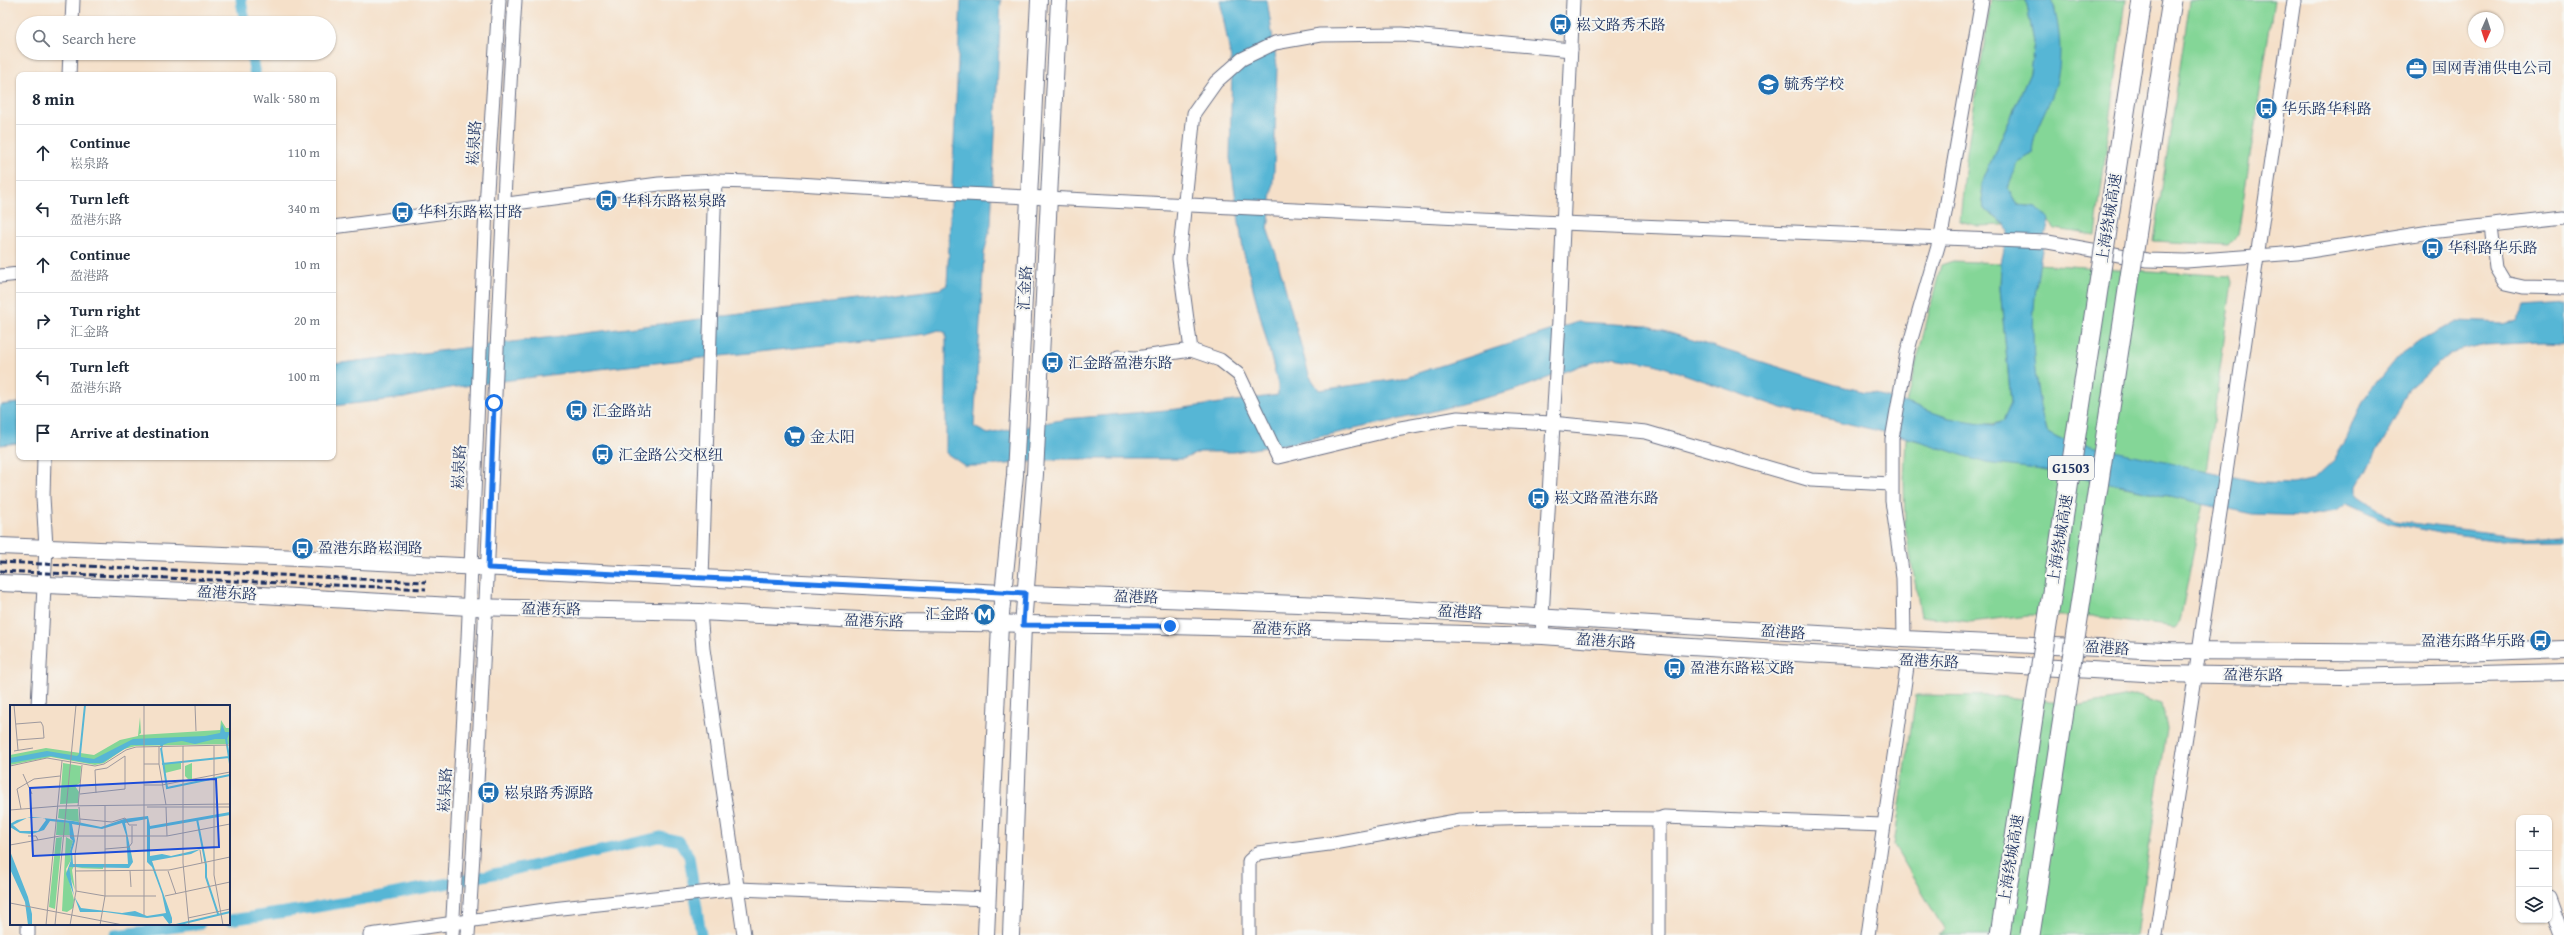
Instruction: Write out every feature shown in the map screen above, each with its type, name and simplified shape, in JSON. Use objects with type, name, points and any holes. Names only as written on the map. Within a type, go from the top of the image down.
[{"type":"highway","name":"上海绕城高速","points":[[2000,935],[2142,0]]},
{"type":"highway","name":"上海绕城高速","points":[[2030,935],[2172,0]]},
{"type":"main road","name":"汇金路","points":[[986,935],[1000,624],[1015,475],[1039,0]]},
{"type":"main road","name":"汇金路","points":[[1011,935],[1023,625],[1035,474],[1059,0]]},
{"type":"main road","points":[[0,546],[1003,593]]},
{"type":"main road","name":"盈港东路","points":[[0,583],[469,607],[700,612],[899,622],[1170,626],[1543,636],[1908,660],[2195,674],[2341,677],[2564,672]]},
{"type":"main road","name":"盈港路","points":[[1003,593],[1342,606],[1904,639],[2199,651],[2460,653],[2564,648]]},
{"type":"street","points":[[72,16],[73,0]]},
{"type":"street","name":"崧泉路","points":[[453,929],[458,854],[486,207],[499,0]]},
{"type":"street","points":[[468,935],[488,568],[497,334],[515,0]]},
{"type":"street","points":[[1543,636],[1542,617],[1559,320],[1562,223],[1573,0]]},
{"type":"street","points":[[1904,639],[1903,585],[1895,534],[1891,484],[1892,439],[1898,394],[1941,236],[1982,0]]},
{"type":"street","points":[[2156,935],[2227,466],[2294,0]]},
{"type":"street","points":[[1191,350],[1179,259],[1194,112],[1216,82],[1242,59],[1275,43],[1320,35],[1402,34],[1571,50]]},
{"type":"street","points":[[69,72],[70,60]]},
{"type":"street","points":[[336,227],[659,184],[715,181],[782,183],[944,193],[1562,223],[1999,239],[2048,242],[2147,260],[2186,260],[2257,254],[2297,253],[2430,232],[2564,217]]},
{"type":"street","points":[[702,579],[715,181]]},
{"type":"street","points":[[2491,226],[2496,268],[2505,283],[2523,287],[2564,288]]},
{"type":"street","points":[[0,276],[16,274]]},
{"type":"street","points":[[1118,357],[1136,358],[1191,350],[1220,360],[1239,375],[1278,457],[1395,429],[1458,418],[1553,423],[1646,432],[1811,480],[1891,484]]},
{"type":"street","points":[[38,705],[46,547],[43,497],[44,460]]},
{"type":"street","points":[[700,612],[703,649],[744,935]]},
{"type":"street","points":[[1868,935],[1908,660]]},
{"type":"street","points":[[1249,935],[1249,861],[1258,853],[1329,844],[1461,820],[1547,818],[1659,819],[1664,817],[1883,825]]},
{"type":"street","points":[[1658,935],[1659,819]]},
{"type":"street","points":[[370,935],[453,929],[469,920],[738,889],[988,899]]},
{"type":"street","points":[[2552,907],[2562,935]]},
{"type":"green space","points":[[1991,0],[2026,0],[2034,42],[2030,73],[1981,184],[1984,209],[2005,225],[1978,226],[1960,221],[1967,151]]},
{"type":"green space","points":[[2052,0],[2126,0],[2095,235],[2055,229],[2037,207],[2017,205],[2008,188],[2018,162],[2032,154],[2033,137],[2052,94],[2055,9]]},
{"type":"green space","points":[[2190,0],[2274,0],[2238,235],[2228,245],[2154,241]]},
{"type":"green space","points":[[1953,261],[2001,263],[2000,288],[2011,402],[2003,421],[1992,424],[1968,423],[1942,416],[1906,403],[1941,265]]},
{"type":"green space","points":[[2037,264],[2230,276],[2232,282],[2206,472],[2059,439],[2046,432],[2039,405],[2031,341]]},
{"type":"green space","points":[[1906,438],[2027,467],[2203,503],[2180,621],[2175,627],[2098,617],[2028,615],[1970,622],[1921,616],[1905,526],[1904,480]]},
{"type":"green space","points":[[1916,695],[1994,696],[2082,705],[2134,695],[2162,704],[2167,729],[2136,935],[1938,935],[1945,931],[1894,845]]},
{"type":"water","points":[[961,0],[1001,0],[991,224],[984,254],[974,427],[988,434],[1066,419],[1177,409],[1278,395],[1278,384],[1243,250],[1230,158],[1232,65],[1220,0],[1267,0],[1277,66],[1274,170],[1268,231],[1276,254],[1309,375],[1319,390],[1399,379],[1578,322],[1648,326],[1836,385],[1888,397],[1949,418],[1993,425],[2003,421],[2011,402],[2000,288],[2001,263],[2008,232],[2005,224],[1984,209],[1981,184],[2030,73],[2034,42],[2026,0],[2052,0],[2060,48],[2060,60],[2056,84],[2036,131],[2032,154],[2018,162],[2008,188],[2017,205],[2037,207],[2049,220],[2038,274],[2033,326],[2036,378],[2046,432],[2059,439],[2262,483],[2293,484],[2314,479],[2334,460],[2347,438],[2362,400],[2397,357],[2423,339],[2457,321],[2503,323],[2516,320],[2525,306],[2564,303],[2564,343],[2541,342],[2485,345],[2449,354],[2408,390],[2396,417],[2358,485],[2358,495],[2395,521],[2524,537],[2564,535],[2564,539],[2494,540],[2445,534],[2390,523],[2347,503],[2337,511],[2306,516],[2252,514],[2053,471],[1986,463],[1913,439],[1782,408],[1655,364],[1614,357],[1579,366],[1516,390],[1426,413],[1292,443],[1233,452],[1200,452],[1183,459],[1060,459],[986,466],[965,466],[946,453],[946,333],[939,330],[926,334],[581,371],[449,388],[404,398],[336,406],[336,364],[896,295],[940,289],[947,285]]},
{"type":"water","points":[[16,403],[16,443],[0,445],[0,405]]},
{"type":"waterway","points":[[241,0],[244,16]]},
{"type":"waterway","points":[[252,60],[254,72]]},
{"type":"waterway","points":[[230,920],[337,904],[445,884],[660,837],[679,841],[689,856],[701,935]]},
{"type":"waterway","points":[[115,935],[192,925]]},
{"type":"railway","points":[[0,562],[426,582]]},
{"type":"railway","points":[[0,571],[426,589]]},
{"type":"place","name":"崧文路秀禾路","points":[[1561,25]]},
{"type":"place","name":"国网青浦供电公司","points":[[2417,68]]},
{"type":"place","name":"毓秀学校","points":[[1769,84]]},
{"type":"place","name":"华乐路华科路","points":[[2266,109]]},
{"type":"place","name":"华科东路崧泉路","points":[[607,201]]},
{"type":"place","name":"华科东路崧甘路","points":[[403,212]]},
{"type":"place","name":"华科路华乐路","points":[[2433,248]]},
{"type":"place","name":"汇金路盈港东路","points":[[1052,363]]},
{"type":"place","name":"汇金路站","points":[[576,411]]},
{"type":"place","name":"金太阳","points":[[794,437]]},
{"type":"place","name":"汇金路公交枢纽","points":[[603,455]]},
{"type":"place","name":"崧文路盈港东路","points":[[1539,498]]},
{"type":"place","name":"盈港东路崧润路","points":[[302,548]]},
{"type":"place","name":"汇金路","points":[[985,614]]},
{"type":"place","name":"盈港东路华乐路","points":[[2541,641]]},
{"type":"place","name":"盈港东路崧文路","points":[[1674,668]]},
{"type":"place","name":"崧泉路秀源路","points":[[488,793]]},
{"type":"route","points":[[494,403],[490,473],[488,568],[1025,593],[1023,625],[1170,626]]}]
